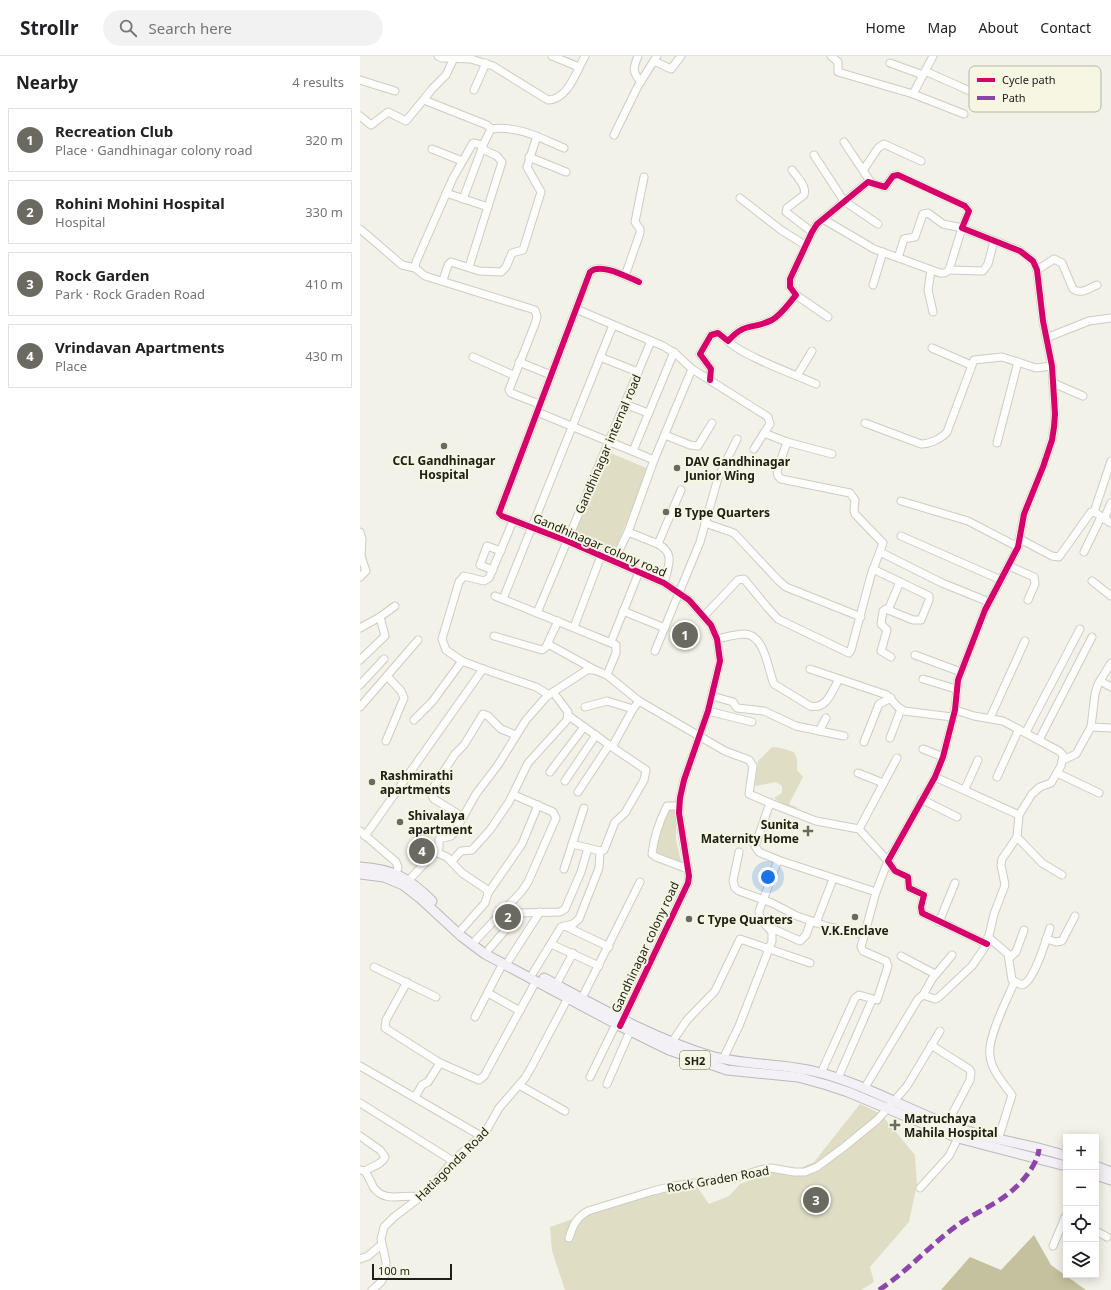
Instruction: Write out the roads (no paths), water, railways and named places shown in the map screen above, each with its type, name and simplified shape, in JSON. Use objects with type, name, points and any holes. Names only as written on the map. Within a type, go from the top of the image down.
[{"type":"main road","name":"SH2","points":[[360,868],[379,869],[395,877],[475,947],[570,995],[620,1023],[723,1059],[783,1065],[838,1078],[864,1089],[891,1105],[958,1138],[1063,1165]]},
{"type":"main road","name":"SH2","points":[[360,874],[395,877],[409,880],[462,929],[506,962]]},
{"type":"main road","name":"SH2","points":[[535,977],[556,984],[570,995],[582,998],[630,1031],[669,1050],[712,1066],[745,1072],[798,1077],[891,1105],[998,1140],[1063,1155]]},
{"type":"main road","points":[[1099,1167],[1111,1172]]},
{"type":"main road","points":[[1099,1176],[1111,1180]]},
{"type":"street","points":[[438,56],[442,58],[471,59],[486,63],[500,69],[548,100],[559,98],[571,83],[585,56]]},
{"type":"street","points":[[552,56],[579,67]]},
{"type":"street","points":[[638,56],[633,70],[634,75],[641,82]]},
{"type":"street","points":[[614,135],[641,82],[655,59],[671,69],[681,56]]},
{"type":"street","points":[[831,56],[838,62],[838,72],[913,94],[964,114]]},
{"type":"street","points":[[913,94],[933,56]]},
{"type":"street","points":[[360,116],[371,125],[388,112],[406,121],[446,75],[454,58]]},
{"type":"street","points":[[474,90],[486,63]]},
{"type":"street","points":[[890,64],[924,73],[969,91]]},
{"type":"street","points":[[360,80],[395,91]]},
{"type":"street","points":[[424,100],[487,125],[491,129],[510,128],[537,136],[564,148]]},
{"type":"street","points":[[463,199],[482,147],[491,129]]},
{"type":"street","points":[[443,280],[448,265],[451,262],[490,272],[501,272],[506,267],[512,253],[523,250],[541,192],[527,170],[529,156],[537,136]]},
{"type":"street","points":[[844,142],[864,169],[870,181],[885,187],[893,176],[898,175],[965,206],[969,211],[949,270]]},
{"type":"street","points":[[415,268],[416,262],[446,193],[473,143],[497,156],[502,162],[469,267]]},
{"type":"street","points":[[864,169],[878,148],[884,144],[921,161]]},
{"type":"street","points":[[432,149],[462,161]]},
{"type":"street","points":[[814,155],[844,201],[878,224]]},
{"type":"street","points":[[529,156],[566,172]]},
{"type":"street","points":[[792,170],[804,187],[805,191],[804,195],[787,208],[786,212],[812,232]]},
{"type":"street","points":[[625,276],[640,233],[640,230],[635,222],[644,177]]},
{"type":"street","points":[[828,317],[796,295],[789,284],[804,245],[812,232],[823,219],[865,183],[870,181]]},
{"type":"street","points":[[446,193],[488,207]]},
{"type":"street","points":[[740,198],[781,230],[804,245]]},
{"type":"street","points":[[821,1073],[855,998],[859,995],[872,1000],[878,998],[888,964],[886,961],[861,949],[876,892],[888,861],[935,776],[943,757],[954,714],[956,689],[961,672],[989,602],[1018,547],[1024,514],[1039,478],[1052,440],[1055,414],[1052,366],[1046,338],[1037,270],[1033,261],[1028,256],[962,228],[943,224],[928,213],[923,214],[915,237],[904,239],[898,258]]},
{"type":"street","points":[[823,219],[883,252],[940,273],[945,273],[949,270],[983,271],[988,264],[994,241]]},
{"type":"street","points":[[360,229],[402,265],[415,268],[425,276],[443,280],[534,310],[537,317],[513,375],[509,390],[511,393],[539,404]]},
{"type":"street","points":[[873,285],[883,252]]},
{"type":"street","points":[[1037,270],[1054,259],[1062,263],[1073,289],[1076,291],[1080,292],[1097,285]]},
{"type":"street","points":[[639,282],[602,267],[593,268],[590,272],[536,412],[654,460]]},
{"type":"street","points":[[931,270],[928,290],[933,312]]},
{"type":"street","points":[[728,341],[739,330],[773,319],[796,295]]},
{"type":"street","points":[[576,309],[674,352],[692,369],[768,417],[770,424],[754,449]]},
{"type":"street","points":[[1046,338],[1089,321],[1111,318]]},
{"type":"street","points":[[503,599],[613,325]]},
{"type":"street","points":[[710,380],[711,369],[701,357],[701,349],[711,335],[715,333],[722,335],[734,347],[816,384]]},
{"type":"street","name":"Gandhinagar internal road","points":[[537,613],[651,341]]},
{"type":"street","points":[[932,348],[972,365]]},
{"type":"street","points":[[797,376],[812,351]]},
{"type":"street","points":[[632,451],[674,352]]},
{"type":"street","points":[[473,357],[513,375]]},
{"type":"street","points":[[600,357],[638,372]]},
{"type":"street","points":[[865,423],[922,444],[943,436],[947,432],[972,365],[978,359],[998,357],[1036,368],[1052,366]]},
{"type":"street","points":[[519,362],[551,375]]},
{"type":"street","points":[[997,443],[1018,362]]},
{"type":"street","points":[[614,561],[628,532],[654,460],[692,369]]},
{"type":"street","points":[[1053,383],[1083,396]]},
{"type":"street","points":[[625,404],[648,413]]},
{"type":"street","name":"Gandhinagar colony road","points":[[536,412],[499,513],[513,521],[566,541],[664,583],[679,593],[689,600],[711,625],[717,639],[720,661],[708,711],[684,780],[680,806],[688,868],[688,883],[620,1023],[590,1077]]},
{"type":"street","points":[[665,435],[690,445],[698,446],[712,423]]},
{"type":"street","points":[[764,433],[787,442],[832,454]]},
{"type":"street","points":[[655,651],[666,628],[696,552],[706,523],[718,478],[737,439]]},
{"type":"street","points":[[704,616],[741,579],[746,581],[766,608],[778,619],[847,652],[851,650],[873,569],[883,543],[882,540],[856,514],[854,510],[855,500],[850,493],[781,479],[778,476],[777,471],[787,442]]},
{"type":"street","points":[[1094,512],[1111,461]]},
{"type":"street","points":[[658,544],[681,490]]},
{"type":"street","points":[[901,501],[968,521],[1018,547]]},
{"type":"street","points":[[1084,552],[1111,503]]},
{"type":"street","points":[[1020,539],[1052,556],[1059,557],[1088,514],[1094,512]]},
{"type":"street","points":[[1094,512],[1111,523]]},
{"type":"street","points":[[513,521],[494,570],[487,580],[464,576],[459,582],[442,638],[443,643],[449,653],[462,661],[551,693],[566,709],[569,716],[647,772],[625,813],[614,822],[606,848],[600,851],[572,844]]},
{"type":"street","points":[[706,523],[734,533],[778,581],[786,587],[861,617]]},
{"type":"street","points":[[360,532],[361,556],[366,571],[360,577]]},
{"type":"street","points":[[628,532],[666,548],[670,559],[664,583]]},
{"type":"street","points":[[901,536],[1001,580]]},
{"type":"street","points":[[494,570],[480,565],[481,561],[487,546],[501,551]]},
{"type":"street","points":[[880,552],[942,583],[989,602]]},
{"type":"street","points":[[574,628],[601,556]]},
{"type":"street","points":[[1009,566],[1034,577],[1035,584],[1028,600]]},
{"type":"street","points":[[873,569],[929,596],[923,618],[921,620],[917,621],[888,610],[883,611],[881,621],[887,630],[881,651],[891,657]]},
{"type":"street","points":[[611,642],[638,572]]},
{"type":"street","points":[[1092,581],[1111,596]]},
{"type":"street","points":[[888,610],[900,582]]},
{"type":"street","points":[[495,596],[616,645],[616,653],[607,675]]},
{"type":"street","points":[[361,625],[380,617],[395,606]]},
{"type":"street","points":[[623,610],[666,628]]},
{"type":"street","points":[[360,660],[386,636],[380,617]]},
{"type":"street","points":[[494,636],[539,650],[545,650],[558,621]]},
{"type":"street","points":[[1026,732],[1080,629]]},
{"type":"street","points":[[717,639],[745,634],[754,638],[765,652],[774,684],[815,708],[824,704],[839,678]]},
{"type":"street","points":[[1039,740],[1092,636]]},
{"type":"street","points":[[360,707],[418,640]]},
{"type":"street","points":[[990,718],[1025,641]]},
{"type":"street","points":[[548,644],[607,675],[639,701],[700,735],[725,751],[749,760],[753,766],[749,794],[816,821],[859,829],[895,871],[908,877],[909,888],[924,895],[921,907],[922,913],[939,922],[1005,949],[1009,958],[1010,976],[1014,983],[1022,986],[1028,981],[1050,928]]},
{"type":"street","points":[[915,655],[961,672]]},
{"type":"street","points":[[360,685],[384,659]]},
{"type":"street","points":[[414,720],[432,702],[462,661]]},
{"type":"street","points":[[1063,760],[1076,754],[1091,727],[1093,702],[1100,681],[1111,663]]},
{"type":"street","points":[[395,877],[396,862],[363,834],[483,669]]},
{"type":"street","points":[[810,669],[883,693],[891,698],[901,709],[974,716],[1003,721],[1026,732],[1059,751],[1063,755],[1063,760],[1057,773],[1050,783],[1036,790],[1019,815],[1017,837],[1002,859],[1001,865],[1005,885],[994,914],[988,941],[972,966],[939,997],[935,999],[923,995]]},
{"type":"street","points":[[409,880],[439,848],[439,839],[451,836],[476,794],[498,765],[516,735],[551,693],[587,670],[595,670]]},
{"type":"street","points":[[386,741],[404,698],[401,691],[387,676]]},
{"type":"street","points":[[923,679],[956,689]]},
{"type":"street","points":[[1100,681],[1111,687]]},
{"type":"street","points":[[712,696],[733,702],[738,708],[764,711],[790,724],[844,736]]},
{"type":"street","points":[[864,742],[879,704],[891,698]]},
{"type":"street","points":[[585,707],[607,701],[633,709]]},
{"type":"street","points":[[578,792],[639,701]]},
{"type":"street","points":[[890,738],[901,709]]},
{"type":"street","points":[[708,711],[752,722]]},
{"type":"street","points":[[463,817],[434,799],[432,796],[433,788],[451,760],[464,745],[483,714],[486,714],[500,729],[516,735]]},
{"type":"street","points":[[452,860],[461,850],[472,850],[490,830],[514,795],[526,767],[569,716]]},
{"type":"street","points":[[820,731],[826,718]]},
{"type":"street","points":[[550,772],[584,727]]},
{"type":"street","points":[[1091,727],[1111,728]]},
{"type":"street","points":[[997,777],[1019,729]]},
{"type":"street","points":[[565,781],[596,735]]},
{"type":"street","points":[[923,749],[943,757]]},
{"type":"street","points":[[859,829],[897,758]]},
{"type":"street","points":[[965,789],[978,760]]},
{"type":"street","points":[[858,773],[883,783]]},
{"type":"street","points":[[1057,773],[1100,793]]},
{"type":"street","points":[[935,776],[1019,815]]},
{"type":"street","points":[[476,940],[522,891],[534,870],[556,818],[555,814],[514,795]]},
{"type":"street","points":[[921,799],[957,817]]},
{"type":"street","points":[[770,803],[755,846],[759,852],[833,879],[876,892]]},
{"type":"street","points":[[462,929],[485,903],[488,893],[522,844],[538,805]]},
{"type":"street","points":[[680,806],[667,806],[656,831],[652,845],[652,854],[656,857],[688,868]]},
{"type":"street","points":[[564,869],[584,808]]},
{"type":"street","points":[[1017,837],[1042,863],[1062,875]]},
{"type":"street","points":[[489,949],[520,913],[560,912],[565,909],[581,872],[588,848]]},
{"type":"street","points":[[407,982],[386,1020],[385,1028],[440,1063],[476,1080],[482,1079],[520,1011],[550,944],[558,932],[565,926],[573,924],[579,919],[599,868],[600,851]]},
{"type":"street","points":[[435,852],[452,860],[462,873],[486,889],[488,893]]},
{"type":"street","points":[[740,852],[733,885],[739,891],[814,922],[864,934]]},
{"type":"street","points":[[723,1059],[742,1018],[773,936],[759,915],[778,860]]},
{"type":"street","points":[[767,926],[800,941],[806,935],[814,922],[833,879]]},
{"type":"street","points":[[582,998],[640,882]]},
{"type":"street","points":[[939,922],[955,883]]},
{"type":"street","points":[[475,1017],[506,962],[540,912]]},
{"type":"street","points":[[1046,939],[1056,942],[1062,941],[1075,916]]},
{"type":"street","points":[[565,926],[608,947]]},
{"type":"street","points":[[1009,958],[1016,952],[1024,930]]},
{"type":"street","points":[[672,1042],[687,1020],[715,992],[740,939],[744,939],[810,964]]},
{"type":"street","points":[[550,944],[573,953],[599,966]]},
{"type":"street","points":[[556,984],[573,953]]},
{"type":"street","points":[[864,1089],[918,999],[923,995],[935,974],[952,955]]},
{"type":"street","points":[[901,956],[935,974]]},
{"type":"street","points":[[374,967],[436,997]]},
{"type":"street","points":[[998,1140],[1012,1095],[998,1078],[989,1055],[996,1026],[1014,983]]},
{"type":"street","points":[[488,993],[520,1011]]},
{"type":"street","name":"Hatiagonda Road","points":[[372,1290],[382,1282],[386,1273],[386,1262],[381,1245],[382,1233],[388,1222],[421,1196],[453,1161],[481,1136],[491,1124],[499,1108],[519,1085],[532,1066],[570,995]]},
{"type":"street","points":[[838,1078],[872,1000]]},
{"type":"street","points":[[608,1084],[630,1031]]},
{"type":"street","name":"Rock Graden Road","points":[[569,1238],[572,1227],[579,1216],[588,1211],[653,1191],[735,1178],[765,1169],[805,1172],[817,1167],[878,1120],[907,1086],[940,1031]]},
{"type":"street","points":[[931,1045],[969,1068],[971,1072],[970,1080],[947,1124]]},
{"type":"street","points":[[415,1097],[422,1086],[428,1082],[440,1063]]},
{"type":"street","points":[[360,1066],[481,1136]]},
{"type":"street","points":[[519,1085],[565,1111]]},
{"type":"street","points":[[360,1103],[453,1161]]},
{"type":"street","points":[[360,1136],[380,1150],[385,1157],[380,1164],[363,1171],[374,1188],[385,1196],[393,1198],[409,1195],[421,1196]]},
{"type":"street","points":[[920,1188],[949,1156],[958,1138]]},
{"type":"street","points":[[1053,1246],[1063,1223]]},
{"type":"street","points":[[1099,1232],[1107,1236]]},
{"type":"street","points":[[360,1259],[368,1256],[381,1245]]},
{"type":"place","name":"CCL Gandhinagar Hospital","points":[[444,446]]},
{"type":"place","name":"DAV Gandhinagar Junior Wing","points":[[677,468]]},
{"type":"place","name":"B Type Quarters","points":[[666,512]]},
{"type":"place","name":"Recreation Club","points":[[685,635]]},
{"type":"place","name":"Rashmirathi apartments","points":[[372,782]]},
{"type":"place","name":"Shivalaya apartment","points":[[400,822]]},
{"type":"place","name":"Sunita Maternity Home","points":[[808,831]]},
{"type":"place","name":"Vrindavan Apartments","points":[[422,851]]},
{"type":"place","name":"Rohini Mohini Hospital","points":[[508,917]]},
{"type":"place","name":"V.K.Enclave","points":[[855,917]]},
{"type":"place","name":"C Type Quarters","points":[[689,919]]},
{"type":"place","name":"Matruchaya Mahila Hospital","points":[[895,1125]]},
{"type":"place","name":"Rock Garden","points":[[816,1200]]}]
